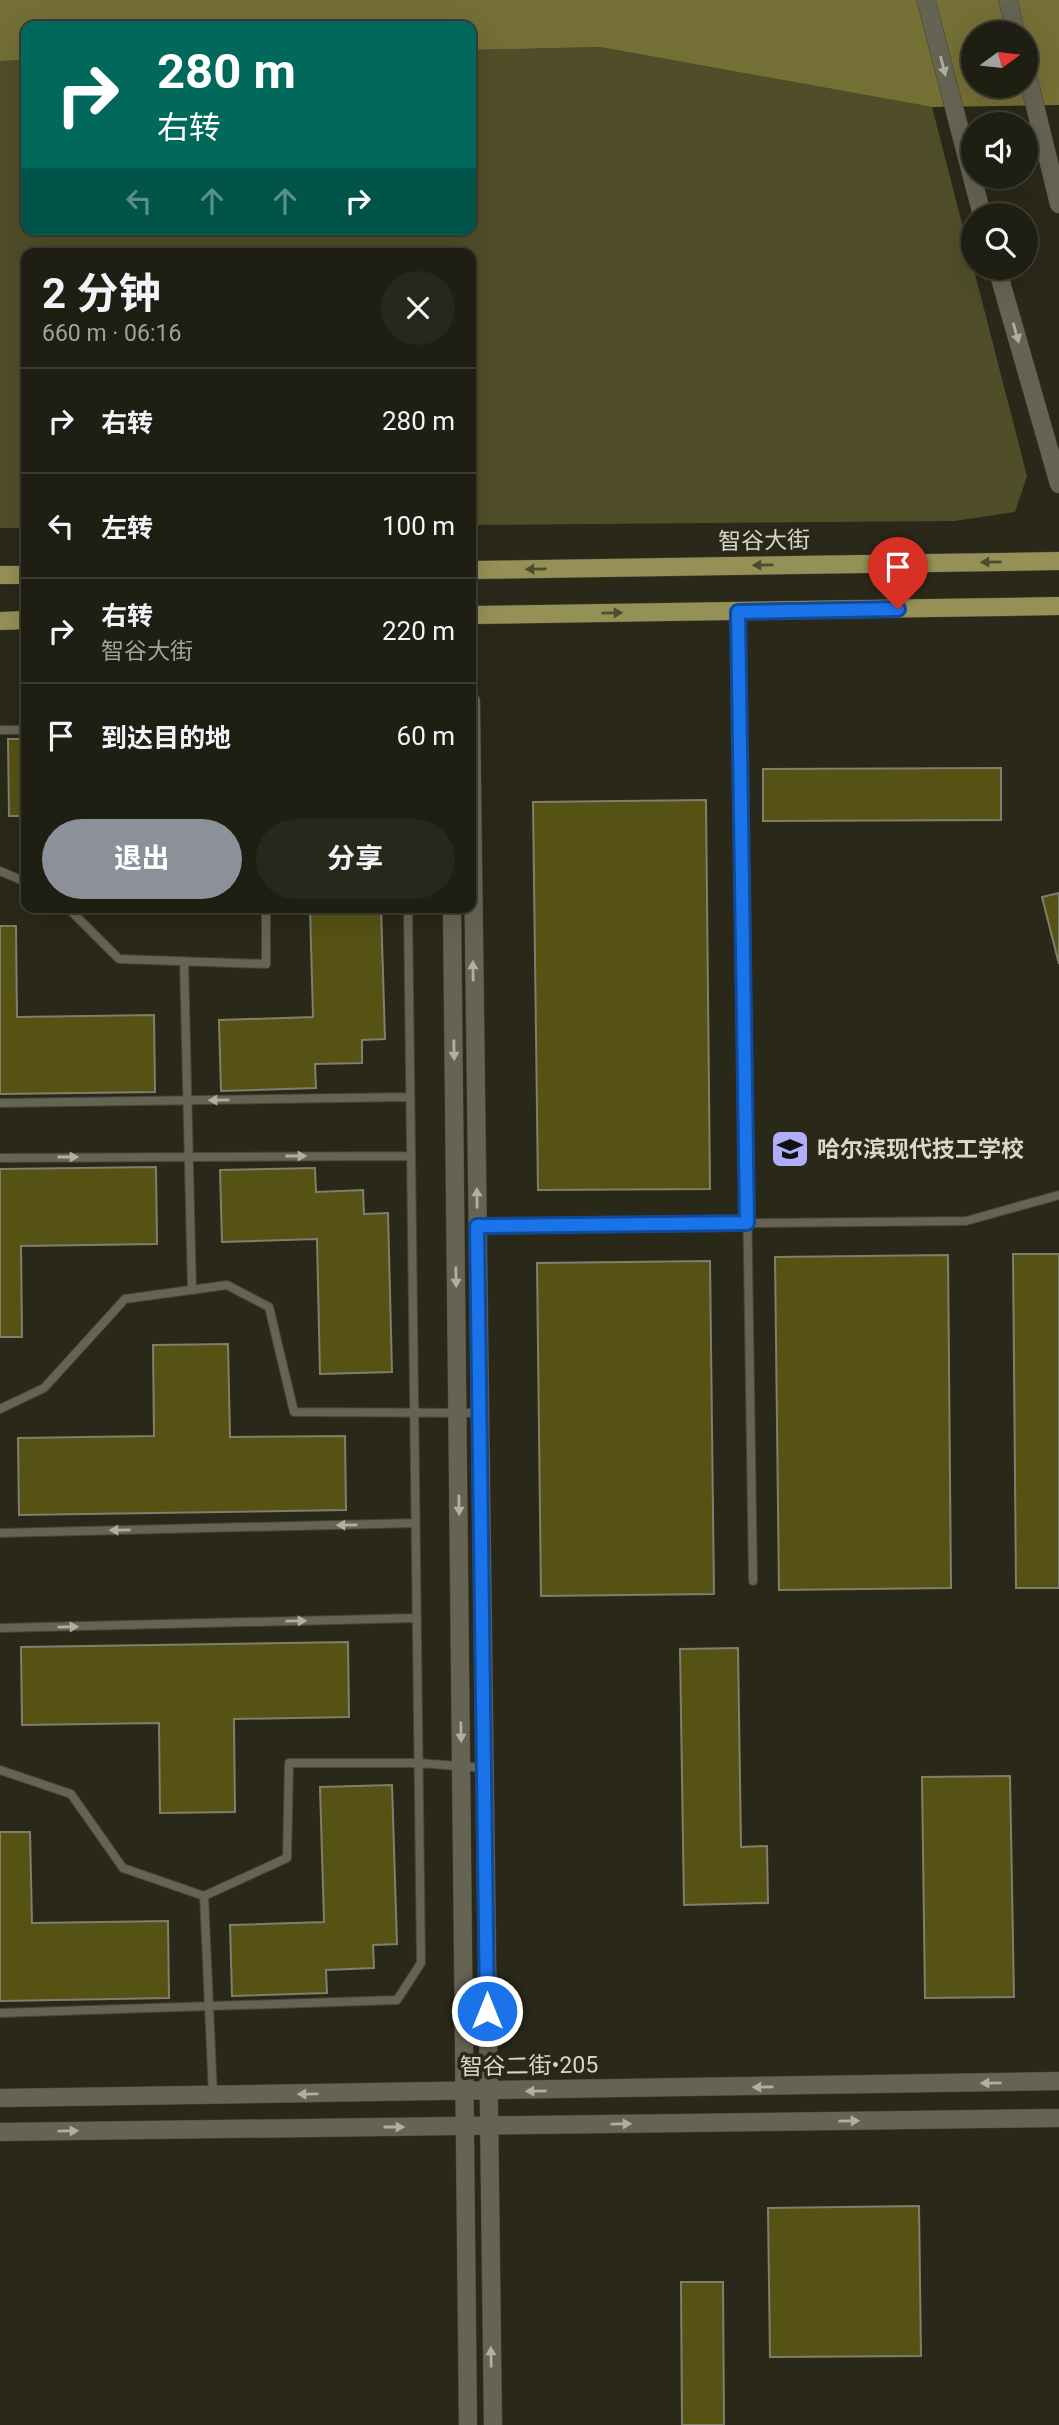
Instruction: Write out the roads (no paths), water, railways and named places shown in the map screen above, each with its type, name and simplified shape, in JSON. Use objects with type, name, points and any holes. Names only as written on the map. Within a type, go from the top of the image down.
[{"type":"main road","name":"智谷大街","points":[[476,570],[1059,561]]},
{"type":"main road","points":[[0,575],[21,575]]},
{"type":"main road","points":[[476,615],[1059,606]]},
{"type":"main road","points":[[0,621],[21,621]]},
{"type":"street","points":[[926,0],[979,203]]},
{"type":"street","points":[[1008,0],[1014,21]]},
{"type":"street","points":[[1033,98],[1059,204]]},
{"type":"street","points":[[1001,280],[1059,484]]},
{"type":"street","points":[[452,913],[468,2425]]},
{"type":"street","points":[[472,913],[493,2425]]},
{"type":"street","name":"智谷二街•205","points":[[0,2098],[1059,2081]]},
{"type":"street","points":[[0,2132],[1059,2118]]},
{"type":"lane","points":[[738,612],[753,1581]]},
{"type":"lane","points":[[0,730],[21,730]]},
{"type":"lane","points":[[0,871],[21,880]]},
{"type":"lane","points":[[73,913],[119,959],[266,964],[266,913]]},
{"type":"lane","points":[[0,2013],[397,2000],[421,1963],[408,913]]},
{"type":"lane","points":[[184,961],[192,1290]]},
{"type":"lane","points":[[0,1103],[410,1097]]},
{"type":"lane","points":[[0,1158],[411,1156]]},
{"type":"lane","points":[[477,1226],[967,1222],[1059,1195]]},
{"type":"lane","points":[[0,1409],[44,1388],[125,1299],[227,1285],[269,1307],[293,1412],[480,1413]]},
{"type":"lane","points":[[0,1533],[415,1523]]},
{"type":"lane","points":[[0,1628],[416,1618]]},
{"type":"lane","points":[[0,1770],[71,1794],[123,1868],[204,1896],[287,1858],[289,1763],[418,1763],[485,1768]]},
{"type":"lane","points":[[204,1896],[213,2095]]},
{"type":"place","name":"哈尔滨现代技工学校","points":[[790,1149]]}]
